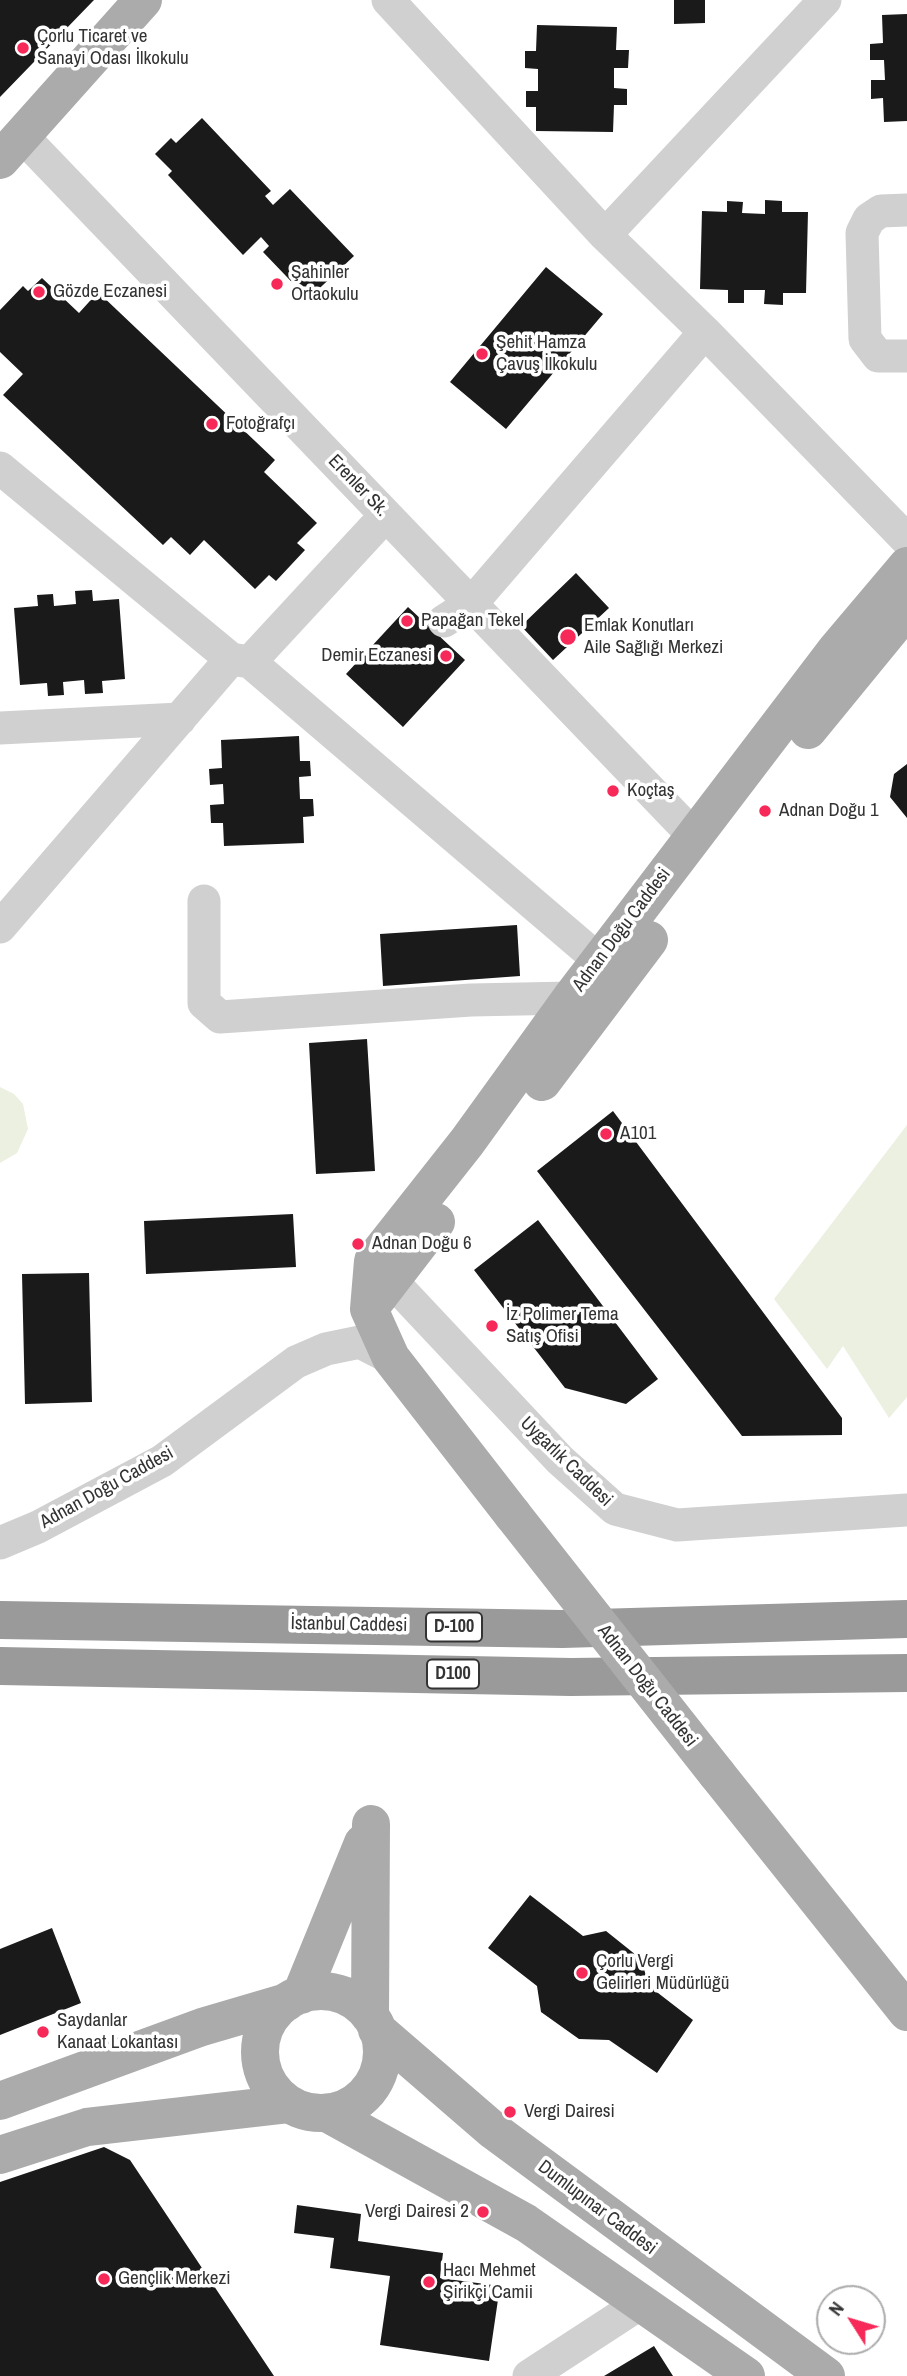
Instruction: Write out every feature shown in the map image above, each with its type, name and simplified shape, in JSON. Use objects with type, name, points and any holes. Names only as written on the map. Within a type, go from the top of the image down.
[{"type":"highway","name":"İstanbul Caddesi","points":[[0,1620],[562,1629],[907,1619]]},
{"type":"highway","name":"D100","points":[[0,1666],[571,1677],[907,1673]]},
{"type":"main road","points":[[11,148],[143,0]]},
{"type":"main road","name":"Adnan Doğu Caddesi","points":[[907,566],[836,650],[571,998],[467,1142],[378,1283],[391,1359],[907,2012]]},
{"type":"main road","name":"Adnan Doğu Caddesi","points":[[378,1283],[827,705],[907,610]]},
{"type":"main road","points":[[370,1824],[374,2023],[381,2057],[372,2084],[360,2098],[345,2108],[327,2113],[306,2112],[288,2104],[273,2091],[263,2073],[260,2053],[263,2033],[272,2015],[294,1998],[370,1824]]},
{"type":"main road","points":[[0,2101],[202,2027],[316,1992],[346,1997],[374,2023]]},
{"type":"main road","name":"Dumlupınar Caddesi","points":[[374,2023],[494,2131],[826,2376]]},
{"type":"main road","points":[[0,2155],[87,2127],[288,2104]]},
{"type":"main road","points":[[327,2113],[526,2223],[746,2376]]},
{"type":"street","points":[[388,0],[605,235],[705,332],[907,540]]},
{"type":"street","points":[[605,235],[825,0]]},
{"type":"street","name":"Erenler Sk.","points":[[11,148],[457,612],[694,836]]},
{"type":"street","points":[[907,210],[881,211],[869,219],[862,233],[865,339],[878,356],[907,356]]},
{"type":"street","points":[[457,612],[705,332]]},
{"type":"street","points":[[0,468],[241,660],[600,961]]},
{"type":"street","points":[[6,912],[180,719],[374,528]]},
{"type":"street","points":[[0,728],[180,719]]},
{"type":"street","points":[[204,901],[204,1003],[220,1017],[458,1001],[571,998]]},
{"type":"street","name":"Uygarlık Caddesi","points":[[378,1283],[560,1460],[615,1509],[677,1525],[907,1510]]},
{"type":"street","name":"Adnan Doğu Caddesi","points":[[0,1543],[38,1527],[162,1461],[296,1362],[326,1349],[360,1342],[391,1359]]},
{"type":"street","points":[[529,2376],[641,2303]]},
{"type":"green space","points":[[0,1087],[14,1094],[23,1104],[28,1129],[17,1153],[0,1163]]},
{"type":"green space","points":[[907,1125],[907,1397],[889,1418],[843,1346],[827,1369],[774,1299]]},
{"type":"building","name":"Çorlu Ticaret ve Sanayi Odası İlkokulu","points":[[0,0],[94,0],[0,97]]},
{"type":"building","points":[[674,0],[705,0],[705,23],[674,24]]},
{"type":"building","points":[[907,14],[907,121],[884,122],[883,98],[871,99],[871,80],[885,80],[884,60],[870,60],[870,44],[883,43],[882,15]]},
{"type":"building","points":[[537,25],[617,27],[616,50],[629,50],[628,68],[614,68],[614,88],[627,89],[627,105],[614,105],[613,132],[536,131],[536,107],[526,107],[526,91],[538,91],[538,69],[525,68],[525,51],[536,51]]},
{"type":"building","points":[[202,118],[271,191],[265,196],[273,205],[290,189],[354,256],[308,299],[263,252],[269,246],[261,237],[243,255],[168,175],[172,171],[155,154],[171,138],[176,143]]},
{"type":"building","points":[[765,200],[782,201],[782,212],[808,212],[806,293],[783,293],[783,305],[764,304],[765,290],[744,290],[744,303],[728,303],[728,290],[700,289],[702,211],[727,212],[727,201],[743,202],[742,213],[765,214]]},
{"type":"building","points":[[546,267],[603,314],[506,429],[450,382]]},
{"type":"building","points":[[42,278],[79,313],[98,292],[275,460],[264,472],[317,523],[297,543],[305,550],[276,581],[269,575],[255,589],[204,540],[190,555],[171,537],[163,545],[3,395],[23,374],[0,352],[0,310],[23,286],[28,291]]},
{"type":"building","points":[[576,573],[609,608],[553,660],[521,626]]},
{"type":"building","points":[[92,590],[93,601],[119,599],[125,679],[102,681],[103,693],[85,694],[84,680],[63,682],[64,695],[48,696],[47,683],[20,685],[14,608],[38,606],[37,595],[53,594],[54,606],[76,604],[75,591]]},
{"type":"building","points":[[408,607],[465,660],[403,727],[346,674]]},
{"type":"building","points":[[299,736],[300,761],[310,761],[311,776],[299,777],[300,799],[313,799],[314,816],[303,817],[304,843],[224,846],[223,823],[211,823],[210,805],[224,804],[223,784],[210,785],[209,769],[222,768],[221,740]]},
{"type":"building","points":[[907,764],[907,818],[890,797],[894,774]]},
{"type":"building","points":[[517,925],[520,976],[383,986],[380,934]]},
{"type":"building","points":[[367,1039],[375,1171],[316,1174],[309,1043]]},
{"type":"building","points":[[613,1111],[842,1418],[842,1435],[742,1436],[537,1171]]},
{"type":"building","points":[[293,1214],[296,1267],[146,1274],[144,1221]]},
{"type":"building","points":[[538,1220],[658,1379],[626,1404],[565,1388],[474,1270]]},
{"type":"building","points":[[89,1273],[92,1402],[25,1404],[22,1274]]},
{"type":"building","name":"Çorlu Vergi Gelirleri Müdürlüğü","points":[[530,1895],[583,1936],[606,1931],[641,1959],[649,1986],[693,2020],[657,2073],[609,2040],[579,2039],[541,2012],[537,1986],[488,1948]]},
{"type":"building","points":[[52,1928],[81,2003],[0,2035],[0,1949]]},
{"type":"building","name":"Gençlik Merkezi","points":[[104,2147],[130,2160],[274,2376],[0,2376],[0,2182]]},
{"type":"building","name":"Hacı Mehmet Şirikçi Camii","points":[[297,2205],[361,2214],[358,2241],[443,2253],[440,2278],[500,2286],[489,2361],[380,2345],[390,2276],[330,2268],[334,2238],[294,2233]]},
{"type":"building","points":[[654,2346],[673,2376],[604,2376]]},
{"type":"place","name":"Çorlu Ticaret ve Sanayi Odası İlkokulu","points":[[23,48]]},
{"type":"place","name":"Şahinler Ortaokulu","points":[[277,284]]},
{"type":"place","name":"Gözde Eczanesi","points":[[39,292]]},
{"type":"place","name":"Şehit Hamza Çavuş İlkokulu","points":[[482,354]]},
{"type":"place","name":"Fotoğrafçı","points":[[212,424]]},
{"type":"place","name":"Papağan Tekel","points":[[407,621]]},
{"type":"place","name":"Emlak Konutları Aile Sağlığı Merkezi","points":[[568,637]]},
{"type":"place","name":"Demir Eczanesi","points":[[446,656]]},
{"type":"place","name":"Koçtaş","points":[[613,791]]},
{"type":"place","name":"Adnan Doğu 1","points":[[765,811]]},
{"type":"place","name":"A101","points":[[606,1134]]},
{"type":"place","name":"Adnan Doğu 6","points":[[358,1244]]},
{"type":"place","name":"İz Polimer Tema Satış Ofisi","points":[[492,1326]]},
{"type":"place","name":"Çorlu Vergi Gelirleri Müdürlüğü","points":[[582,1973]]},
{"type":"place","name":"Saydanlar Kanaat Lokantası","points":[[43,2032]]},
{"type":"place","name":"Vergi Dairesi","points":[[510,2112]]},
{"type":"place","name":"Vergi Dairesi 2","points":[[483,2212]]},
{"type":"place","name":"Gençlik Merkezi","points":[[104,2279]]},
{"type":"place","name":"Hacı Mehmet Şirikçi Camii","points":[[429,2282]]}]
